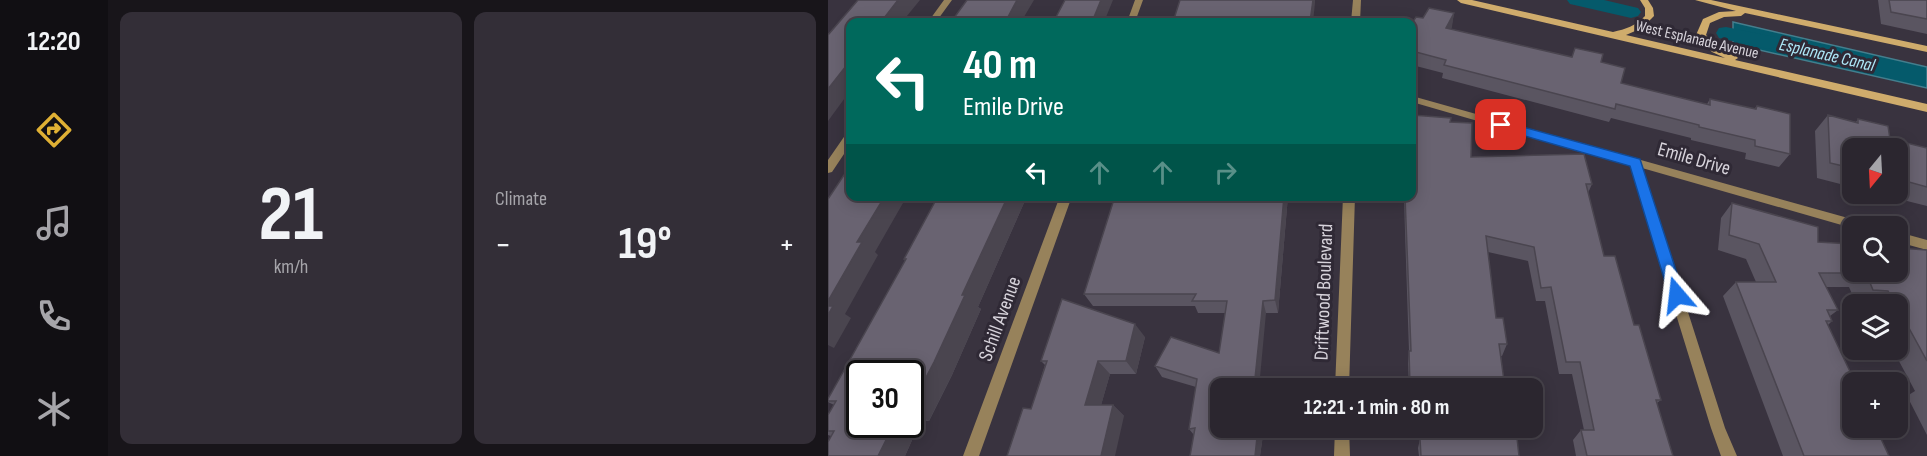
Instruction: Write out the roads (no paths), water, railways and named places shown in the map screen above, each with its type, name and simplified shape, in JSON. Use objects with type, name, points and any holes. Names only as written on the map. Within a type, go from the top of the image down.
[{"type":"main road","name":"West Esplanade Avenue","points":[[1461,0],[1927,108]]},
{"type":"main road","points":[[1605,34],[1628,33],[1645,22],[1650,16],[1644,0]]},
{"type":"main road","points":[[1700,0],[1927,49]]},
{"type":"main road","points":[[1753,68],[1715,50],[1701,35],[1706,21],[1722,14],[1757,12]]},
{"type":"street","points":[[935,18],[948,0]]},
{"type":"street","points":[[1132,18],[1139,0]]},
{"type":"street","points":[[1356,18],[1357,0]]},
{"type":"street","name":"Emile Drive","points":[[1416,100],[1842,220]]},
{"type":"street","points":[[828,169],[846,143]]},
{"type":"street","points":[[1635,163],[1718,428],[1729,456]]},
{"type":"street","name":"Schill Avenue","points":[[970,456],[1064,201]]},
{"type":"street","name":"Driftwood Boulevard","points":[[1341,378],[1349,201]]},
{"type":"street","points":[[1908,240],[1927,245]]},
{"type":"street","points":[[1342,438],[1342,456]]},
{"type":"water","points":[[1733,22],[1927,67],[1927,88],[1733,44]]},
{"type":"waterway","name":"Esplanade Canal","points":[[1577,0],[1631,12]]},
{"type":"waterway","name":"Esplanade Canal","points":[[1726,33],[1768,42]]}]
